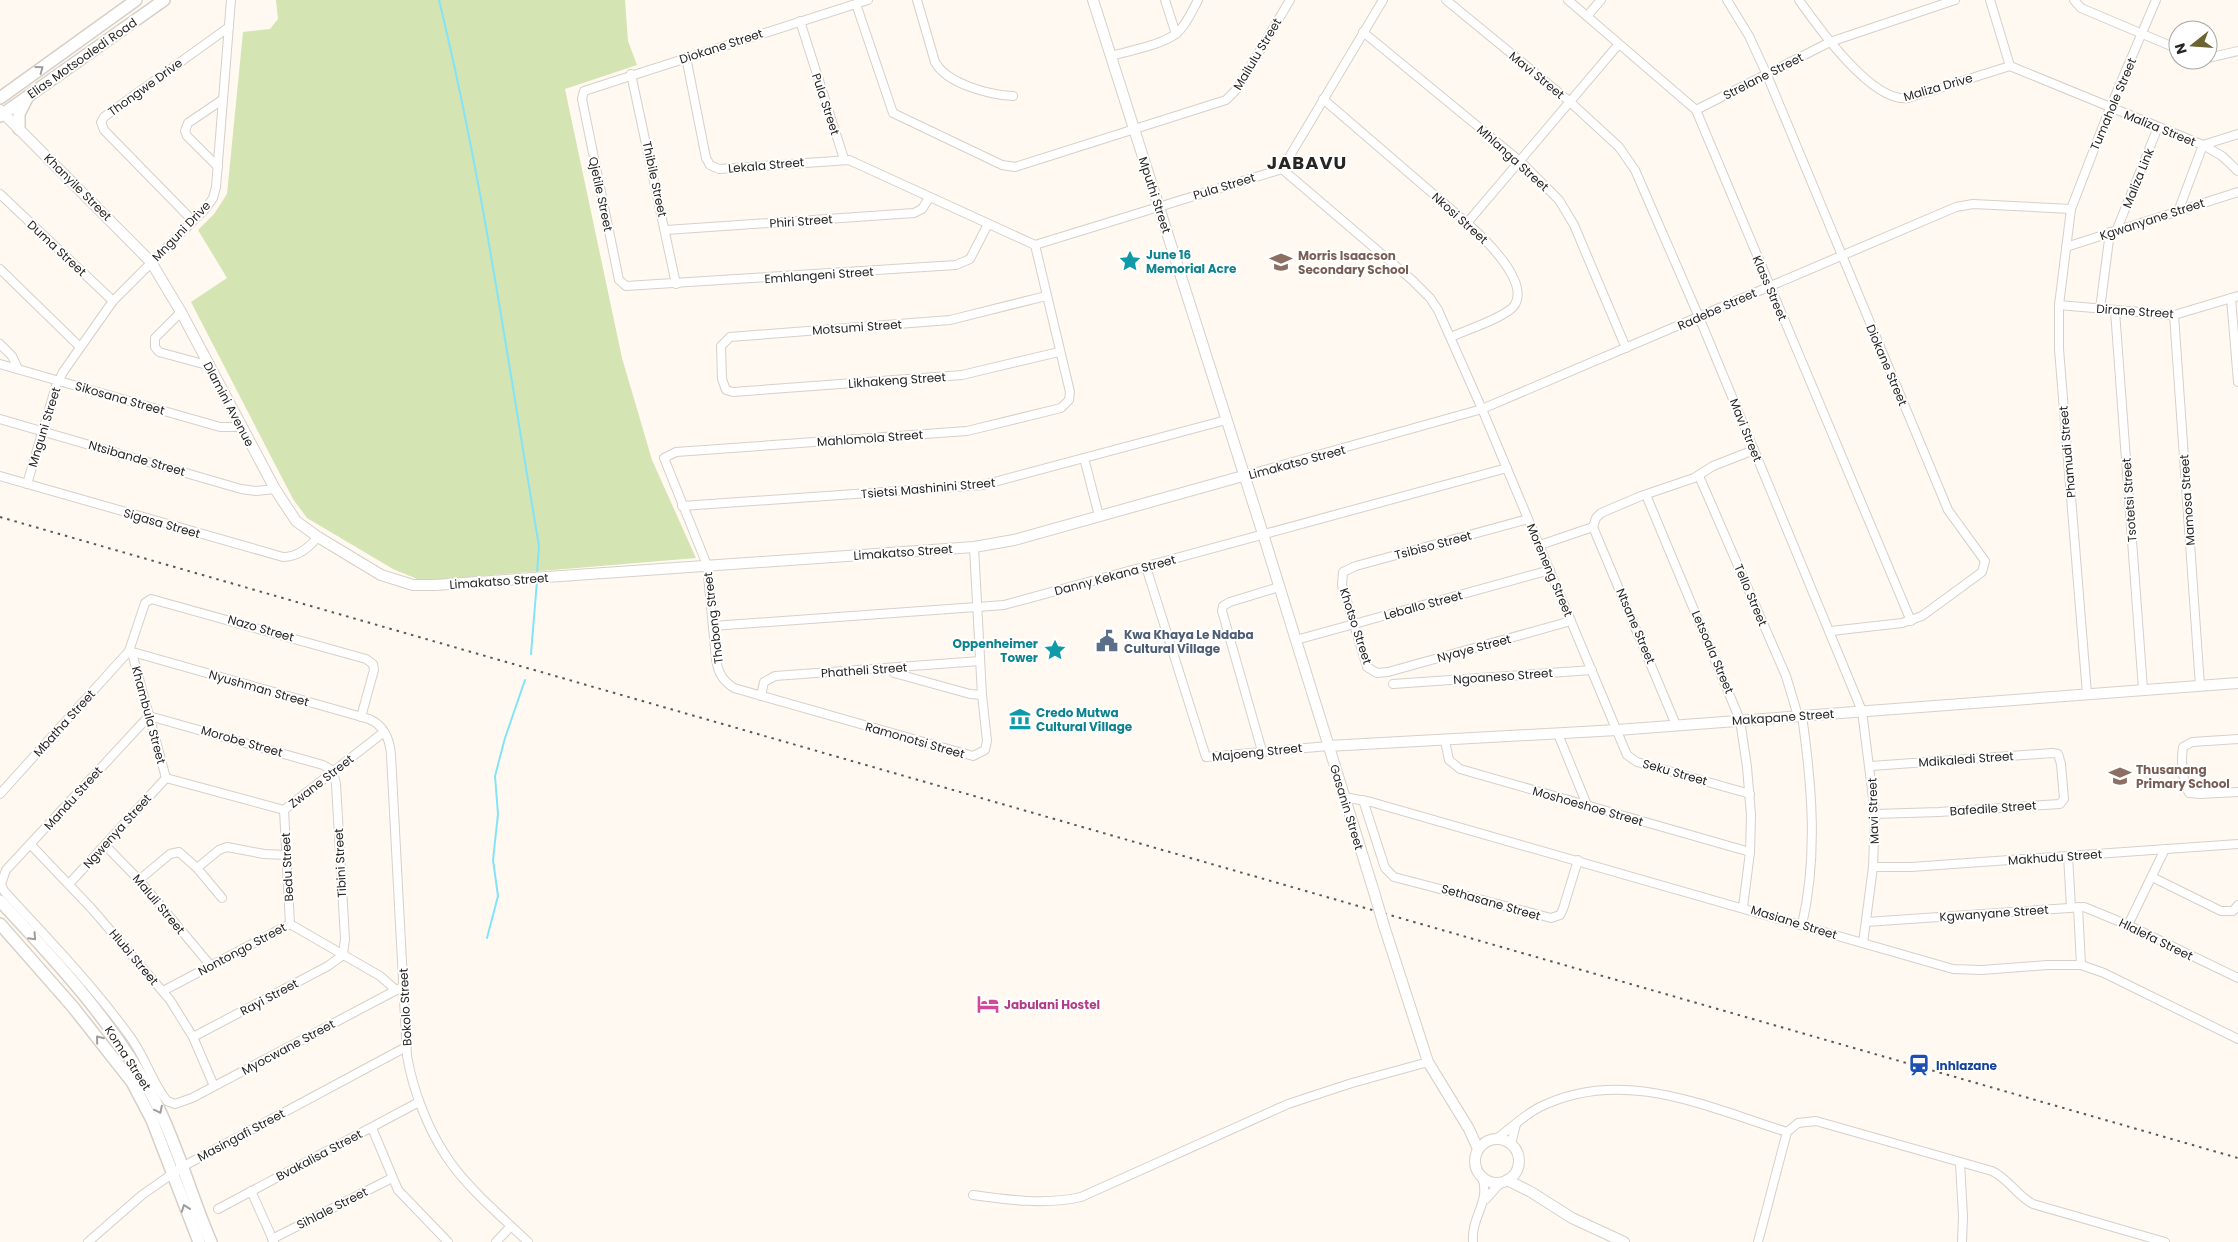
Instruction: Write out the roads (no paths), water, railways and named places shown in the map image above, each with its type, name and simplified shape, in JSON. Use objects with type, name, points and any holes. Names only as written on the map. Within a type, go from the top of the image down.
[{"type":"main road","name":"Elias Motsoaledi Road","points":[[0,98],[136,0]]},
{"type":"main road","name":"Elias Motsoaledi Road","points":[[1,113],[28,97],[164,0]]},
{"type":"main road","points":[[19,128],[19,114],[28,97]]},
{"type":"main road","name":"Koma Street","points":[[0,901],[54,960],[124,1049],[155,1102],[178,1170],[199,1242]]},
{"type":"main road","name":"Koma Street","points":[[0,924],[73,1007],[132,1082],[178,1170],[211,1242]]},
{"type":"street","name":"Mnguni Drive","points":[[80,347],[113,301],[213,198],[218,167],[231,0]]},
{"type":"street","name":"Diokane Street","points":[[582,99],[587,89],[868,0]]},
{"type":"street","points":[[916,0],[935,62],[941,71],[984,92],[1013,96]]},
{"type":"street","name":"Mputhi Street","points":[[1093,0],[1244,476]]},
{"type":"street","points":[[1165,0],[1176,34]]},
{"type":"street","points":[[1111,56],[1160,41],[1176,34],[1185,23],[1198,0]]},
{"type":"street","name":"Mailulu Street","points":[[856,4],[893,113],[1002,165],[1015,167],[1024,166],[1218,104],[1231,96],[1290,0]]},
{"type":"street","points":[[1282,169],[1382,0]]},
{"type":"street","name":"Mavi Street","points":[[1446,0],[1569,101],[1628,157],[1700,317],[1831,631],[1862,711],[1871,766],[1875,814],[1873,867],[1863,943]]},
{"type":"street","name":"Klass Street","points":[[1568,0],[1618,45],[1696,110],[1911,621]]},
{"type":"street","points":[[1587,16],[1601,0]]},
{"type":"street","name":"Diokane Street","points":[[1727,0],[1749,36],[1767,75],[1948,510],[1985,561],[1984,569],[1977,576],[1931,612],[1911,621],[1831,631]]},
{"type":"street","name":"Maliza Drive","points":[[1799,0],[1830,42],[1879,89],[1901,99],[2010,66]]},
{"type":"street","name":"Strelane Street","points":[[1696,110],[1830,42],[1955,0]]},
{"type":"street","points":[[1990,0],[2010,66],[2110,108]]},
{"type":"street","points":[[2074,0],[2081,8],[2168,45]]},
{"type":"street","name":"Tumahole Street","points":[[2071,209],[2110,108],[2156,0]]},
{"type":"street","name":"Pula Street","points":[[800,21],[844,159]]},
{"type":"street","name":"Thongwe Drive","points":[[192,220],[104,130],[101,122],[104,117],[229,27]]},
{"type":"street","name":"Mhlanga Street","points":[[1363,32],[1520,161],[1559,200],[1570,215],[1626,348]]},
{"type":"street","points":[[1467,223],[1618,45]]},
{"type":"street","points":[[2218,56],[2238,51]]},
{"type":"street","name":"Lekala Street","points":[[686,57],[706,158],[714,168],[844,159]]},
{"type":"street","name":"Thibile Street","points":[[631,74],[666,230],[676,284]]},
{"type":"street","name":"Qjetile Street","points":[[582,99],[619,280],[626,286]]},
{"type":"street","name":"Nkosi Street","points":[[1323,99],[1486,240],[1503,261],[1515,283],[1517,299],[1514,306],[1502,314],[1451,337]]},
{"type":"street","points":[[218,167],[187,136],[185,131],[188,124],[222,100]]},
{"type":"street","name":"Maliza Street","points":[[2110,108],[2203,145],[2238,134]]},
{"type":"street","name":"Khanyile Street","points":[[1,113],[19,128],[151,262]]},
{"type":"street","name":"Maliza Link","points":[[2100,309],[2114,231],[2158,126]]},
{"type":"street","points":[[2180,209],[2203,145],[2222,156],[2238,170]]},
{"type":"street","points":[[844,159],[1035,245],[1059,352]]},
{"type":"street","name":"Pula Street","points":[[1035,245],[1282,169]]},
{"type":"street","name":"Moreneng Street","points":[[1282,169],[1424,291],[1438,310],[1540,545],[1617,730]]},
{"type":"street","name":"Kgwanyane Street","points":[[2066,247],[2238,192]]},
{"type":"street","name":"Duma Street","points":[[0,194],[113,301]]},
{"type":"street","name":"Phiri Street","points":[[666,230],[914,213],[922,209],[929,198]]},
{"type":"street","name":"Radebe Street","points":[[1482,409],[1945,211],[1965,205],[2071,209]]},
{"type":"street","name":"Phamudi Street","points":[[2071,209],[2059,305],[2059,349],[2087,694]]},
{"type":"street","name":"Emhlangeni Street","points":[[626,286],[963,264],[970,259],[988,224]]},
{"type":"street","name":"Dlamini Avenue","points":[[151,262],[181,312],[207,365],[274,489],[296,521],[318,538]]},
{"type":"street","points":[[0,269],[80,347]]},
{"type":"street","name":"Motsumi Street","points":[[733,392],[724,387],[722,379],[721,346],[724,340],[730,337],[950,320],[1046,296]]},
{"type":"street","points":[[2235,297],[2238,382]]},
{"type":"street","name":"Dirane Street","points":[[2059,305],[2174,315],[2235,297]]},
{"type":"street","name":"Tsotetsi Street","points":[[2115,311],[2143,689]]},
{"type":"street","points":[[181,312],[154,338],[154,347],[159,352],[207,365]]},
{"type":"street","name":"Mamosa Street","points":[[2174,315],[2200,686]]},
{"type":"street","points":[[0,344],[12,356],[18,369]]},
{"type":"street","name":"Mnguni Street","points":[[27,484],[58,380],[80,347]]},
{"type":"street","name":"Likhakeng Street","points":[[733,392],[962,375],[1059,352]]},
{"type":"street","name":"Mahlomola Street","points":[[664,460],[666,456],[676,452],[967,431],[1057,410],[1067,403],[1070,396],[1059,352]]},
{"type":"street","name":"Sikosana Street","points":[[0,364],[220,427],[242,427]]},
{"type":"street","name":"Limakatso Street","points":[[318,538],[381,574],[413,585],[974,547],[1014,540],[1482,409]]},
{"type":"street","name":"Ntsibande Street","points":[[0,419],[241,489],[256,491],[274,489]]},
{"type":"street","name":"Tsietsi Mashinini Street","points":[[682,506],[983,485],[1226,420]]},
{"type":"street","points":[[1540,545],[1593,527],[1596,518],[1601,513],[1646,494],[1700,476],[1713,466],[1754,450]]},
{"type":"street","points":[[1084,458],[1099,516]]},
{"type":"street","name":"Thabong Street","points":[[664,460],[706,565],[717,667],[723,679],[734,688]]},
{"type":"street","name":"Danny Kekana Street","points":[[713,626],[977,607],[1014,602],[1506,468]]},
{"type":"street","name":"Sigasa Street","points":[[0,476],[283,557],[294,556],[318,538]]},
{"type":"street","name":"Gasanin Street","points":[[1244,476],[1428,1062],[1469,1129],[1478,1149]]},
{"type":"street","name":"Tello Street","points":[[1700,476],[1786,676],[1800,716],[1811,783],[1812,838],[1810,874],[1802,925]]},
{"type":"street","points":[[1650,504],[1661,490]]},
{"type":"street","name":"Letsoala Street","points":[[1646,494],[1740,720],[1750,794],[1750,852],[1743,907]]},
{"type":"street","name":"Tsibiso Street","points":[[1341,576],[1347,570],[1356,566],[1528,518]]},
{"type":"street","name":"Ntsane Street","points":[[1593,527],[1676,725]]},
{"type":"street","name":"Ramonotsi Street","points":[[734,688],[973,756],[985,750],[987,741],[982,695],[974,547]]},
{"type":"street","name":"Majoeng Street","points":[[1146,566],[1206,758],[1328,746]]},
{"type":"street","name":"Leballo Street","points":[[1296,640],[1550,570]]},
{"type":"street","name":"Khotso Street","points":[[1341,576],[1368,666],[1377,673]]},
{"type":"street","points":[[1262,751],[1222,611],[1224,606],[1230,602],[1279,586]]},
{"type":"street","name":"Nazo Street","points":[[131,652],[145,603],[154,599],[348,652],[366,659],[374,667],[361,717]]},
{"type":"street","name":"Nyaye Street","points":[[1377,673],[1403,668],[1571,621]]},
{"type":"street","name":"Khambula Street","points":[[131,652],[166,778]]},
{"type":"street","name":"Nyushman Street","points":[[131,652],[373,720],[384,732]]},
{"type":"street","name":"Mbatha Street","points":[[0,794],[131,652]]},
{"type":"street","name":"Phatheli Street","points":[[761,696],[764,682],[775,676],[980,661]]},
{"type":"street","points":[[893,668],[894,673],[970,694],[982,695]]},
{"type":"street","points":[[1403,668],[1414,682]]},
{"type":"street","name":"Ngoaneso Street","points":[[1393,684],[1592,670]]},
{"type":"street","name":"Makapane Street","points":[[1328,746],[1617,730],[2238,683]]},
{"type":"street","name":"Morobe Street","points":[[149,716],[323,765],[333,772]]},
{"type":"street","name":"Mandu Street","points":[[1,884],[6,870],[149,716]]},
{"type":"street","name":"Seku Street","points":[[1617,730],[1627,755],[1633,760],[1750,794]]},
{"type":"street","name":"Zwane Street","points":[[166,778],[284,810],[384,732]]},
{"type":"street","name":"Bokolo Street","points":[[384,732],[389,742],[391,755],[400,988],[409,1069],[420,1102],[446,1156],[470,1184],[528,1242]]},
{"type":"street","points":[[1558,734],[1588,805]]},
{"type":"street","points":[[2238,739],[2192,742],[2183,746],[2185,783],[2191,794],[2238,792]]},
{"type":"street","name":"Moshoeshoe Street","points":[[1445,741],[1449,760],[1455,767],[1750,852]]},
{"type":"street","name":"Mdikaledi Street","points":[[1871,766],[2052,752],[2060,756]]},
{"type":"street","name":"Bafedile Street","points":[[1875,814],[2060,804],[2064,799],[2060,756]]},
{"type":"street","name":"Tibini Street","points":[[333,772],[337,794],[345,939],[343,954]]},
{"type":"street","name":"Ngwenya Street","points":[[69,884],[166,778]]},
{"type":"street","name":"Masiane Street","points":[[1344,797],[1363,800],[1578,860],[1953,969],[1982,970],[2047,964],[2081,964],[2104,973],[2238,1039]]},
{"type":"street","name":"Sethasane Street","points":[[1363,800],[1385,868],[1394,877],[1405,878],[1551,918],[1560,915],[1563,909],[1578,860]]},
{"type":"street","name":"Bedu Street","points":[[284,810],[290,924]]},
{"type":"street","name":"Makhudu Street","points":[[1873,867],[1910,867],[2238,844]]},
{"type":"street","name":"Hlubi Street","points":[[31,845],[69,884],[163,991],[179,1013],[193,1038],[214,1086]]},
{"type":"street","name":"Maluli Street","points":[[104,845],[139,880],[211,966]]},
{"type":"street","points":[[197,868],[219,850],[227,847],[264,854],[287,854]]},
{"type":"street","points":[[2128,925],[2165,849]]},
{"type":"street","points":[[139,880],[168,856],[176,852],[183,855],[197,868],[222,898]]},
{"type":"street","points":[[2068,856],[2081,964]]},
{"type":"street","points":[[2152,876],[2221,911],[2233,911],[2238,905]]},
{"type":"street","name":"Koma Street","points":[[1,884],[4,890],[70,962],[125,1030],[138,1048],[165,1099],[172,1104]]},
{"type":"street","name":"Kgwanyane Street","points":[[1866,922],[2074,907]]},
{"type":"street","name":"Hlalefa Street","points":[[2074,907],[2091,909],[2128,925],[2238,978]]},
{"type":"street","name":"Nontongo Street","points":[[163,991],[290,924],[400,988]]},
{"type":"street","name":"Rayi Street","points":[[193,1038],[331,964],[343,954]]},
{"type":"street","name":"Myocwane Street","points":[[172,1104],[187,1101],[400,988]]},
{"type":"street","name":"Masingafi Street","points":[[88,1242],[142,1195],[178,1170],[406,1047]]},
{"type":"street","points":[[973,1195],[1052,1201],[1081,1197],[1288,1104],[1352,1083],[1428,1062]]},
{"type":"street","points":[[1473,1242],[1474,1221],[1486,1193],[1482,1176],[1475,1162],[1478,1149],[1538,1108],[1566,1096],[1598,1089],[1631,1089],[1671,1097],[1787,1132]]},
{"type":"street","name":"Bvakalisa Street","points":[[218,1209],[420,1102]]},
{"type":"street","points":[[1517,1122],[1511,1144],[1518,1156],[1516,1172],[1531,1192]]},
{"type":"street","points":[[1758,1242],[1787,1132],[1803,1122],[1824,1122],[1997,1173],[2023,1198],[2033,1204],[2165,1242]]},
{"type":"street","points":[[372,1128],[392,1178],[405,1199],[448,1242]]},
{"type":"street","name":"Gasanin Street","points":[[1469,1129],[1475,1135],[1492,1140]]},
{"type":"street","points":[[1492,1140],[1511,1144]]},
{"type":"street","points":[[1960,1162],[1963,1216],[1962,1242]]},
{"type":"street","points":[[1483,1203],[1504,1181],[1516,1172]]},
{"type":"street","points":[[1482,1176],[1490,1181],[1504,1181],[1531,1192],[1572,1218],[1624,1242]]},
{"type":"street","name":"Sihlale Street","points":[[273,1240],[392,1178]]},
{"type":"street","points":[[251,1191],[273,1240]]},
{"type":"street","points":[[496,1242],[511,1226]]},
{"type":"waterway","points":[[439,0],[469,136],[494,272],[539,546],[537,574]]},
{"type":"waterway","points":[[531,654],[537,581]]},
{"type":"waterway","points":[[487,938],[498,896],[493,860],[498,814],[495,776],[505,738],[525,680]]},
{"type":"railway","points":[[0,517],[2238,1158]]},
{"type":"place","name":"June 16 Memorial Acre","points":[[1130,261]]},
{"type":"place","name":"Morris Isaacson Secondary School","points":[[1281,262]]},
{"type":"place","name":"Kwa Khaya Le Ndaba Cultural Village","points":[[1107,641]]},
{"type":"place","name":"Oppenheimer Tower","points":[[1055,650]]},
{"type":"place","name":"Credo Mutwa Cultural Village","points":[[1020,719]]},
{"type":"place","name":"Thusanang Primary School","points":[[2120,776]]},
{"type":"place","name":"Jabulani Hostel","points":[[988,1004]]},
{"type":"place","name":"Inhlazane","points":[[1919,1065]]},
{"type":"district","name":"JABAVU","points":[[1307,162]]}]
